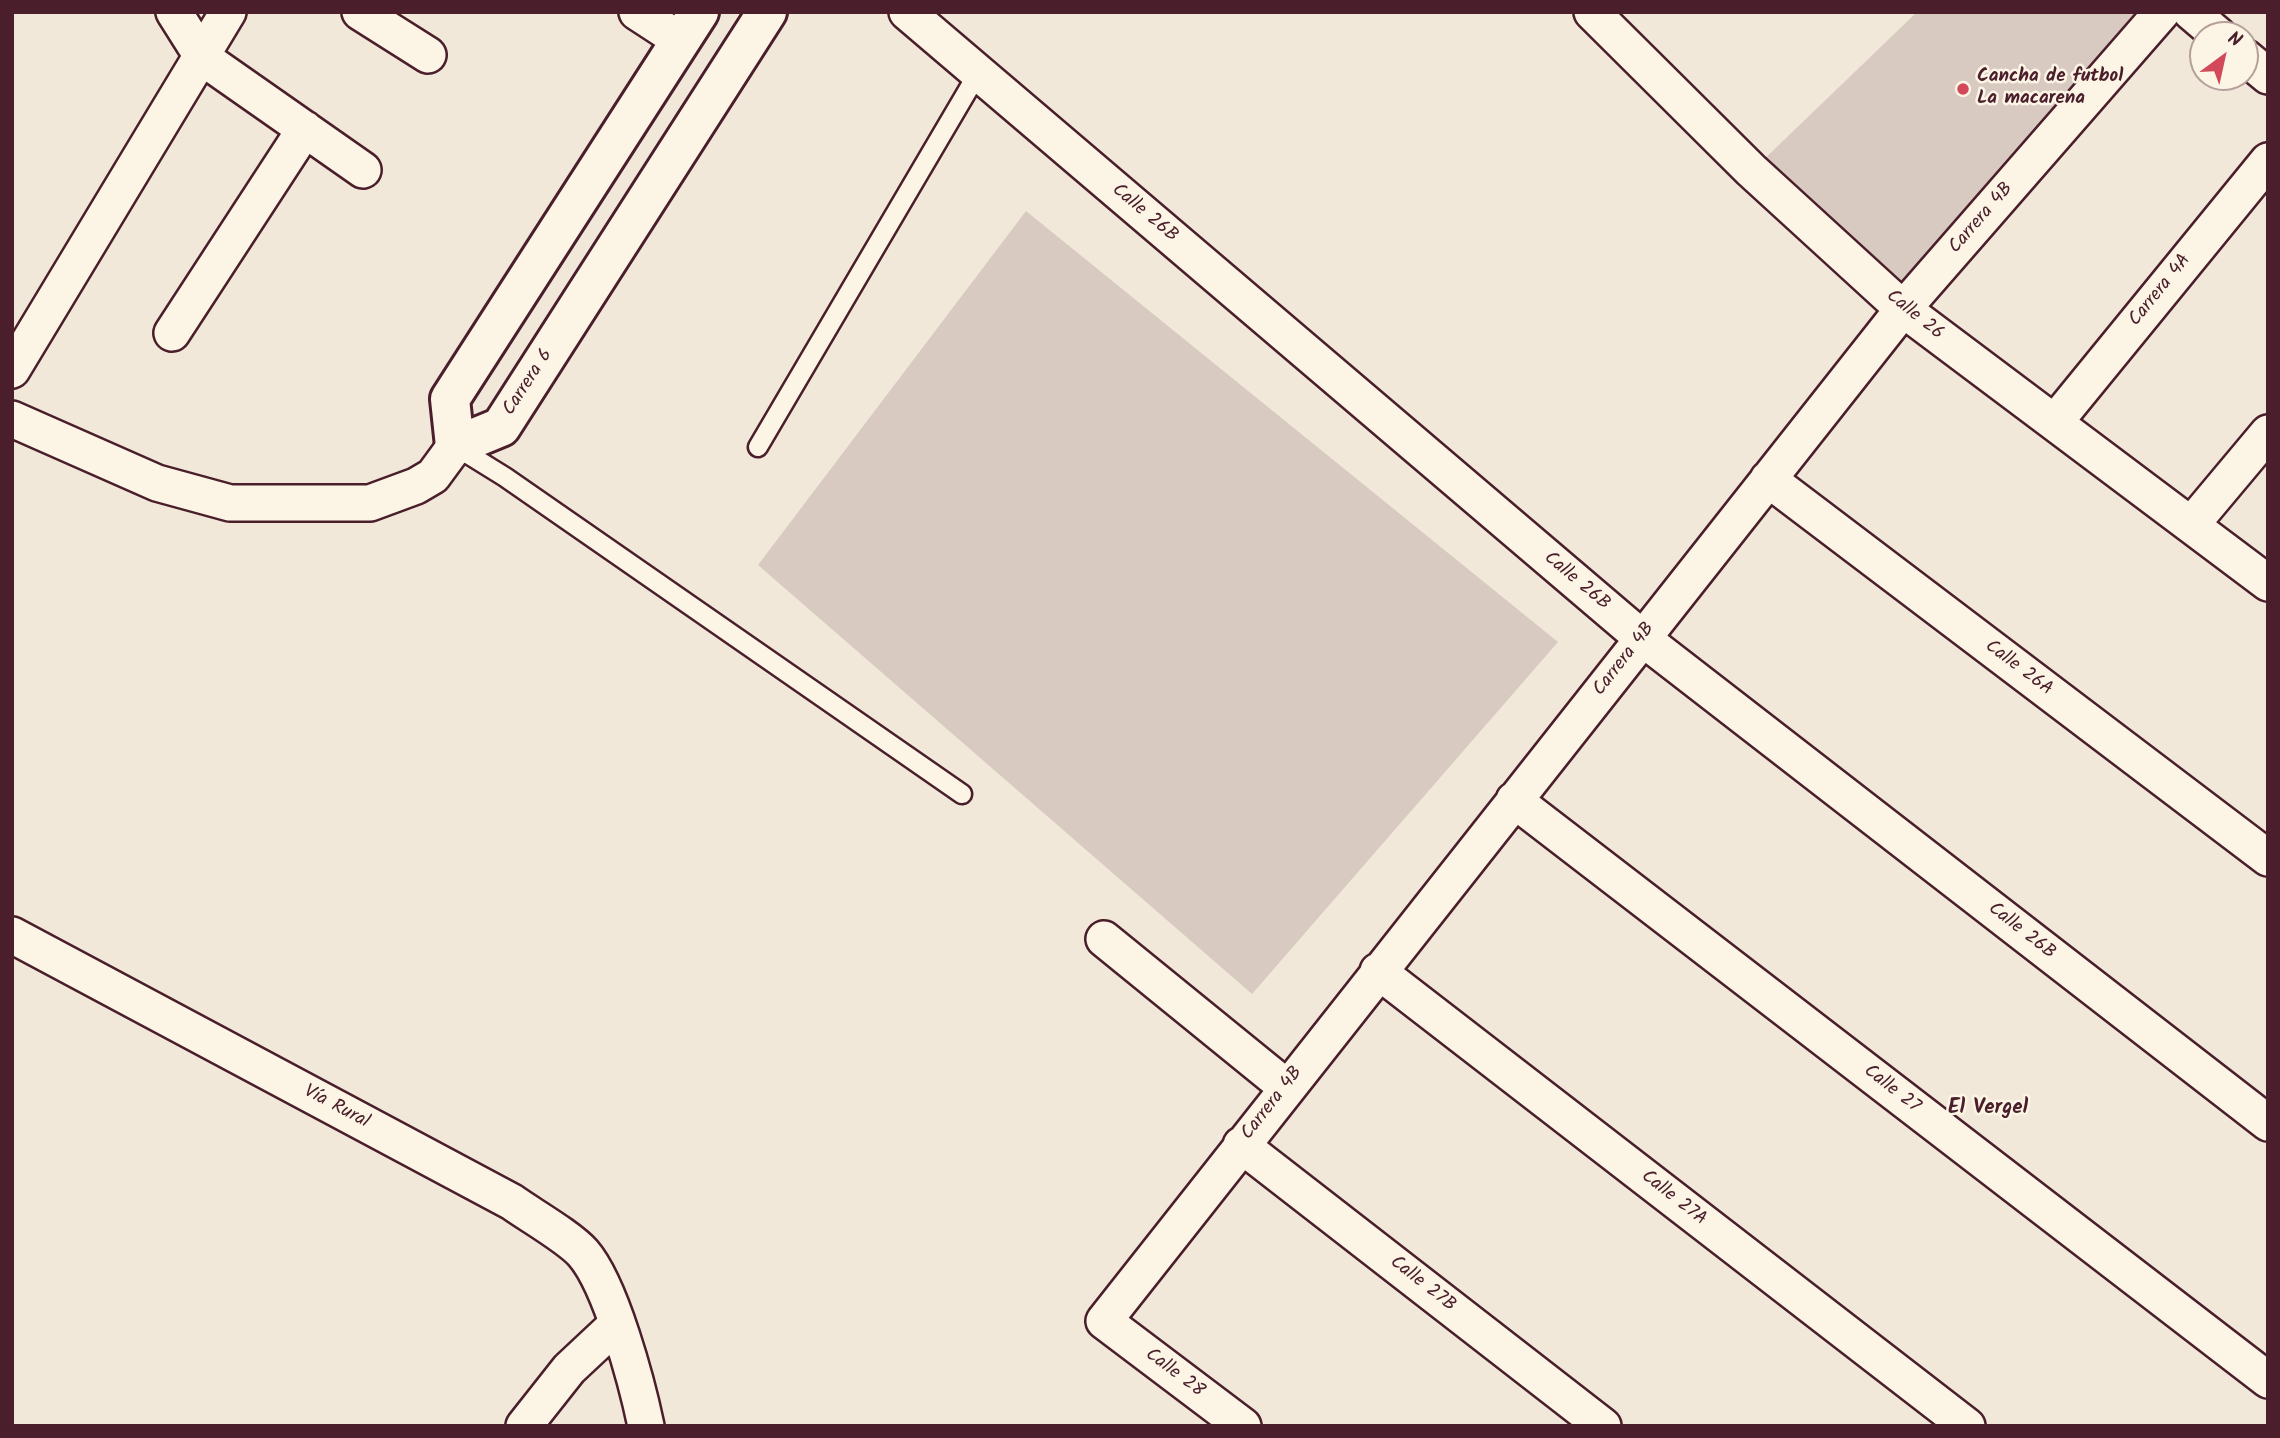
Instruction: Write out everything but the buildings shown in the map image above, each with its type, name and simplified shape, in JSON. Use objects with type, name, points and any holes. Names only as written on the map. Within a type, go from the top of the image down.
[{"type":"street","points":[[174,12],[203,58],[363,170]]},
{"type":"street","points":[[12,370],[203,58],[228,12]]},
{"type":"street","points":[[359,12],[428,55]]},
{"type":"street","points":[[12,419],[157,483],[230,503],[370,503],[416,486],[433,476],[455,446],[450,399],[690,26],[637,12]]},
{"type":"street","name":"Carrera 6","points":[[455,446],[501,427],[767,12]]},
{"type":"street","name":"Calle 26B","points":[[907,12],[1642,638],[2268,1123]]},
{"type":"street","name":"Calle 26","points":[[1592,12],[1751,170],[1903,309],[2268,583]]},
{"type":"street","name":"Carrera 4B","points":[[1104,1321],[1286,1087],[1903,309],[2162,12]]},
{"type":"street","points":[[172,333],[305,129]]},
{"type":"street","name":"Carrera 4A","points":[[2055,422],[2268,161]]},
{"type":"street","points":[[2191,525],[2268,433]]},
{"type":"street","name":"Calle 26A","points":[[1768,479],[2268,859]]},
{"type":"street","name":"Calle 27","points":[[1514,800],[2268,1380]]},
{"type":"street","name":"Vía Rural","points":[[12,936],[512,1202],[583,1252],[606,1297],[637,1384],[646,1426]]},
{"type":"street","points":[[1104,939],[1286,1087]]},
{"type":"street","name":"Calle 27A","points":[[1378,971],[1967,1426]]},
{"type":"street","name":"Calle 27B","points":[[1241,1145],[1603,1426]]},
{"type":"street","name":"Calle 28","points":[[1104,1321],[1243,1426]]},
{"type":"street","points":[[524,1426],[569,1369],[616,1325]]},
{"type":"lane","points":[[758,447],[978,73]]},
{"type":"lane","points":[[455,446],[505,477],[962,794]]},
{"type":"shaded area","name":"Cancha de futbol La macarena","points":[[1917,12],[2154,12],[1903,306],[1758,165]]},
{"type":"shaded area","points":[[1026,211],[1558,642],[1252,994],[758,565]]},
{"type":"place","name":"Cancha de futbol La macarena","points":[[1963,89]]},
{"type":"district","name":"El Vergel","points":[[1988,1109]]}]
